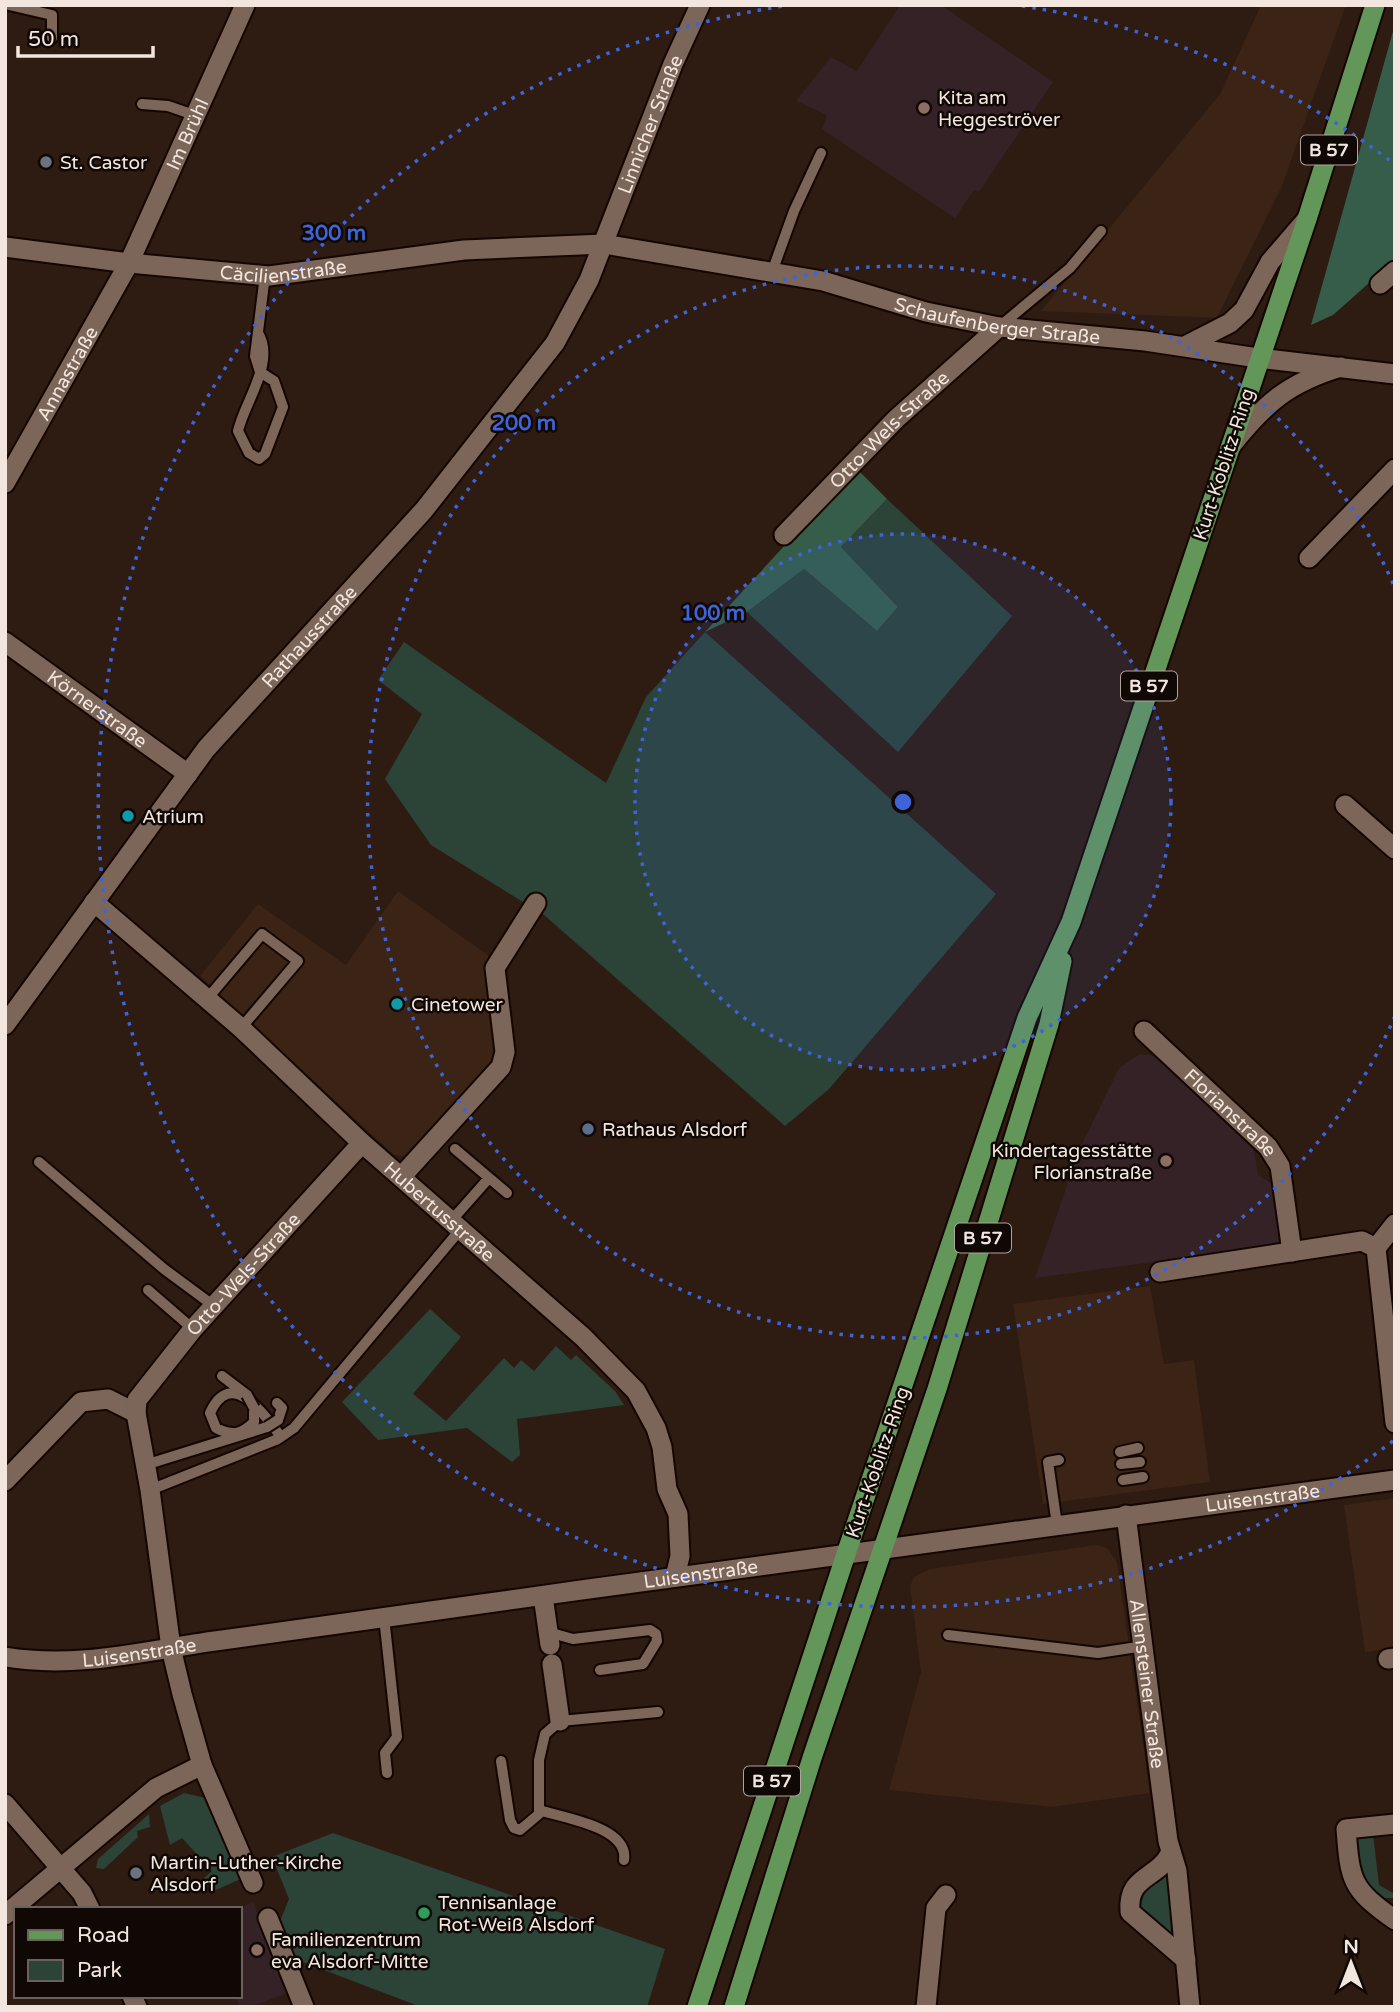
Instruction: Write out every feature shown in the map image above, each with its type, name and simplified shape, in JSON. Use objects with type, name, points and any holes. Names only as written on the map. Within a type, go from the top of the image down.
[{"type":"main road","name":"Kurt-Koblitz-Ring","points":[[734,2007],[812,1758],[937,1389],[1049,1024],[1071,922],[1258,358],[1307,219],[1375,5]]},
{"type":"main road","name":"Kurt-Koblitz-Ring","points":[[697,2007],[1027,1018],[1071,922]]},
{"type":"street","name":"Im Brühl","points":[[129,263],[245,5]]},
{"type":"street","name":"Linnicher Straße","points":[[604,244],[673,64],[700,5]]},
{"type":"street","points":[[1185,346],[1230,323],[1244,310],[1270,262],[1307,219]]},
{"type":"street","name":"Schaufenberger Straße","points":[[604,244],[823,281],[926,312],[999,327],[1185,346],[1258,358],[1395,374]]},
{"type":"street","name":"Cäcilienstraße","points":[[5,247],[129,263],[265,275],[331,270],[408,255],[604,244]]},
{"type":"street","name":"Rathausstraße","points":[[5,1025],[206,749],[424,510],[508,406],[555,343],[589,280],[604,244]]},
{"type":"street","name":"Annastraße","points":[[5,482],[129,263]]},
{"type":"street","name":"Otto-Wels-Straße","points":[[784,535],[896,419],[999,327]]},
{"type":"street","points":[[1227,451],[1270,401],[1301,381],[1341,367]]},
{"type":"street","points":[[1309,558],[1395,469]]},
{"type":"street","name":"Körnerstraße","points":[[5,642],[188,774]]},
{"type":"street","points":[[1345,805],[1395,849]]},
{"type":"street","name":"Hubertusstraße","points":[[94,902],[241,1028],[362,1143],[583,1338],[636,1391],[649,1412],[662,1447],[667,1489],[680,1528],[680,1556],[675,1577]]},
{"type":"street","points":[[401,1177],[500,1067],[505,1052],[495,968],[536,903]]},
{"type":"street","name":"Florianstraße","points":[[1144,1031],[1248,1124],[1268,1147],[1280,1166],[1292,1252]]},
{"type":"street","name":"Otto-Wels-Straße","points":[[136,1413],[142,1392],[193,1329],[362,1143]]},
{"type":"street","points":[[1395,1224],[1376,1248],[1395,1423]]},
{"type":"street","points":[[1160,1272],[1362,1241],[1376,1248]]},
{"type":"street","points":[[5,1481],[80,1402],[108,1399],[136,1413],[150,1490],[171,1648],[202,1765],[253,1883]]},
{"type":"street","name":"Luisenstraße","points":[[5,1657],[36,1662],[80,1662],[384,1617],[1395,1480]]},
{"type":"street","name":"Allensteiner Straße","points":[[1126,1515],[1170,1854],[1177,1871],[1190,2007]]},
{"type":"street","points":[[543,1596],[560,1721]]},
{"type":"street","points":[[15,1907],[156,1788],[202,1765]]},
{"type":"street","points":[[5,1804],[82,1893],[89,1907]]},
{"type":"street","points":[[1395,1824],[1346,1829],[1349,1868],[1355,1886],[1371,1903],[1395,1920]]},
{"type":"street","points":[[1170,1854],[1165,1863],[1136,1883],[1129,1898],[1130,1912],[1186,1960]]},
{"type":"street","points":[[926,2007],[936,1908],[946,1895]]},
{"type":"street","points":[[268,1918],[304,2007]]},
{"type":"lane","points":[[9,5],[52,15],[52,38]]},
{"type":"lane","points":[[142,104],[168,106],[194,115]]},
{"type":"lane","points":[[772,272],[794,212],[821,153]]},
{"type":"lane","points":[[999,327],[1070,268],[1101,231]]},
{"type":"lane","points":[[260,372],[274,381],[283,407],[265,454],[259,459],[248,453],[238,431],[264,355],[258,333],[265,275]]},
{"type":"lane","points":[[207,999],[262,934],[298,961],[241,1028]]},
{"type":"lane","points":[[455,1149],[507,1193]]},
{"type":"lane","points":[[39,1162],[164,1269],[214,1306]]},
{"type":"lane","points":[[150,1490],[281,1437],[294,1428],[456,1226],[489,1178]]},
{"type":"lane","points":[[148,1290],[193,1329]]},
{"type":"lane","points":[[222,1376],[247,1395],[254,1408],[254,1422],[243,1433],[228,1434],[216,1428],[210,1413],[216,1400],[227,1394],[239,1395],[252,1401],[281,1437]]},
{"type":"lane","points":[[145,1465],[267,1427],[278,1420],[282,1408],[277,1403]]},
{"type":"lane","points":[[1120,1452],[1138,1448]]},
{"type":"lane","points":[[1057,1525],[1055,1474],[1048,1462],[1059,1460]]},
{"type":"lane","points":[[1121,1464],[1140,1462]]},
{"type":"lane","points":[[1123,1480],[1143,1477]]},
{"type":"lane","points":[[384,1617],[397,1737],[385,1753],[387,1773]]},
{"type":"lane","points":[[550,1647],[573,1639],[650,1630],[656,1634],[657,1641],[643,1664],[600,1670]]},
{"type":"lane","points":[[948,1635],[1098,1653],[1144,1646]]},
{"type":"lane","points":[[501,1761],[514,1828],[520,1830],[531,1824],[539,1810],[539,1760],[545,1734],[560,1721],[658,1712]]},
{"type":"lane","points":[[539,1810],[610,1832],[621,1842],[625,1850],[624,1860]]},
{"type":"shaded area","name":"Kita am Heggeströver","points":[[900,5],[941,5],[1053,82],[979,192],[974,190],[955,218],[822,129],[827,115],[796,101],[831,57],[857,71]]},
{"type":"shaded area","points":[[1261,5],[1346,5],[1282,186],[1217,318],[1041,311],[1220,94]]},
{"type":"shaded area","points":[[398,891],[489,956],[486,969],[495,1054],[492,1063],[413,1153],[401,1156],[394,1155],[200,976],[258,904],[346,965]]},
{"type":"shaded area","name":"Kindertagesstätte Florianstraße","points":[[1140,1054],[1155,1056],[1253,1145],[1258,1175],[1277,1187],[1284,1244],[1035,1278],[1080,1148],[1119,1068]]},
{"type":"shaded area","points":[[1150,1286],[1164,1364],[1194,1360],[1210,1482],[1043,1504],[1013,1304]]},
{"type":"shaded area","points":[[1395,1498],[1395,1648],[1365,1652],[1344,1505]]},
{"type":"shaded area","points":[[1096,1545],[1107,1548],[1117,1562],[1150,1793],[1052,1807],[889,1790],[921,1672],[910,1586],[914,1577],[930,1569]]},
{"type":"shaded area","name":"Familienzentrum eva Alsdorf-Mitte","points":[[253,1901],[290,1992],[250,2007],[240,2007],[236,1998],[242,1998],[242,1908]]},
{"type":"green space","points":[[1395,24],[1395,260],[1333,315],[1311,325]]},
{"type":"green space","points":[[856,468],[887,499],[841,547],[898,607],[877,631],[804,569],[747,612],[705,632]]},
{"type":"green space","points":[[887,499],[1012,616],[898,752],[747,612],[804,569],[877,631],[898,607],[841,547]]},
{"type":"green space","points":[[705,632],[996,894],[829,1089],[785,1126],[544,915],[431,845],[385,779],[422,714],[378,680],[404,642],[606,783],[646,697]]},
{"type":"green space","points":[[430,1309],[461,1337],[413,1394],[446,1421],[504,1358],[514,1368],[521,1360],[534,1371],[556,1346],[571,1360],[576,1355],[615,1391],[624,1405],[517,1419],[520,1455],[512,1462],[467,1428],[378,1440],[342,1402]]},
{"type":"green space","points":[[184,1793],[214,1800],[245,1877],[214,1891],[201,1881],[212,1871],[182,1838],[170,1845],[160,1806]]},
{"type":"green space","points":[[149,1814],[150,1827],[137,1831],[138,1837],[104,1869],[96,1868],[98,1859]]},
{"type":"green space","name":"Tennisanlage Rot-Weiß Alsdorf","points":[[333,1833],[665,1949],[647,2007],[421,2007],[295,1959],[278,1926],[289,1899],[272,1857]]},
{"type":"green space","points":[[1373,1834],[1379,1885],[1395,1894],[1393,1898],[1376,1898],[1359,1883],[1355,1841],[1360,1836]]},
{"type":"green space","points":[[1164,1873],[1169,1873],[1177,1931],[1171,1934],[1147,1917],[1139,1899],[1140,1891]]},
{"type":"place","name":"Kita am Heggeströver","points":[[924,108]]},
{"type":"place","name":"St. Castor","points":[[46,162]]},
{"type":"place","name":"Atrium","points":[[128,816]]},
{"type":"place","name":"Cinetower","points":[[397,1004]]},
{"type":"place","name":"Rathaus Alsdorf","points":[[588,1129]]},
{"type":"place","name":"Kindertagesstätte Florianstraße","points":[[1166,1161]]},
{"type":"place","name":"Martin-Luther-Kirche Alsdorf","points":[[136,1873]]},
{"type":"place","name":"Tennisanlage Rot-Weiß Alsdorf","points":[[424,1913]]},
{"type":"place","name":"Familienzentrum eva Alsdorf-Mitte","points":[[257,1950]]}]
